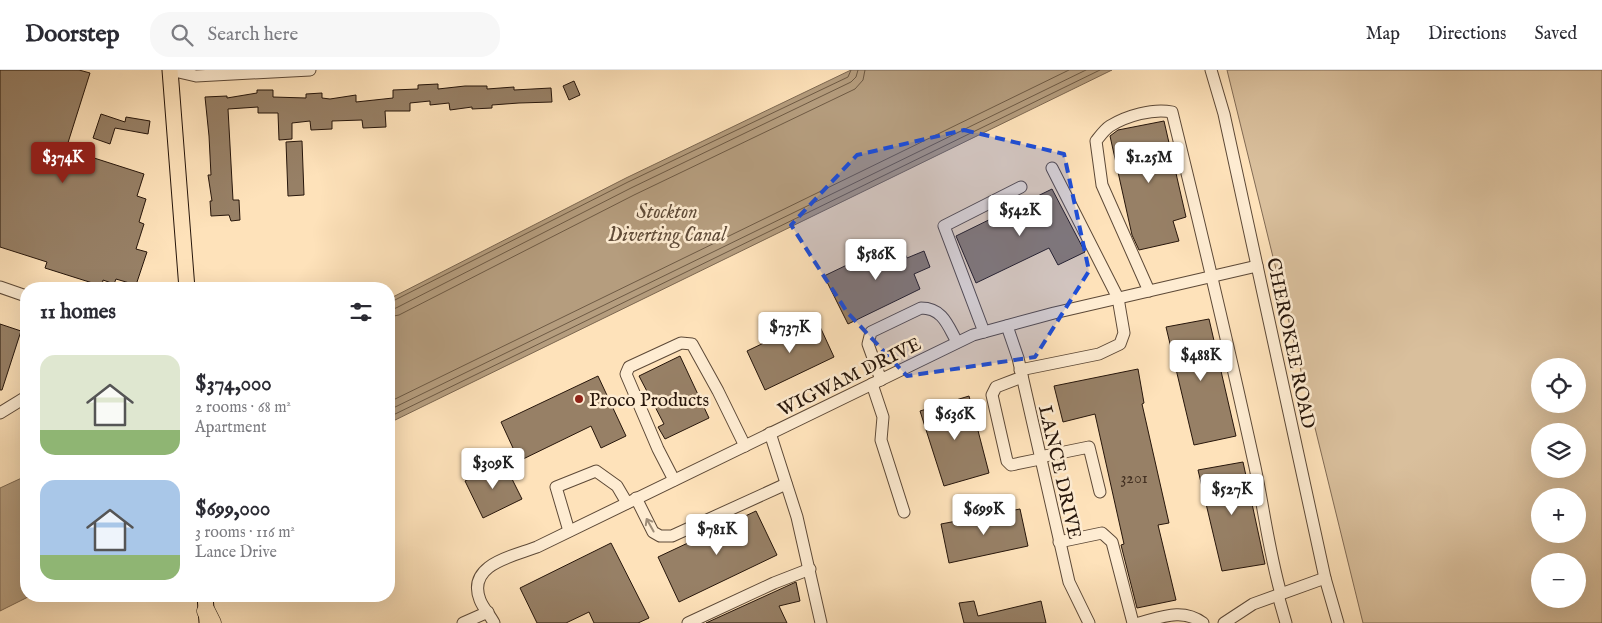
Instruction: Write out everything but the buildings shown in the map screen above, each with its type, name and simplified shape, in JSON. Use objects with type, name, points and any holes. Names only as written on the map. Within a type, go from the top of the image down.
[{"type":"main road","points":[[170,70],[186,282]]},
{"type":"street","points":[[170,70],[196,76],[310,70]]},
{"type":"street","name":"CHEROKEE ROAD","points":[[1211,70],[1224,114],[1326,578],[1338,623]]},
{"type":"street","points":[[1150,291],[1102,185],[1096,141],[1109,126],[1135,116],[1163,110],[1172,112],[1255,469],[1271,557],[1286,623]]},
{"type":"street","points":[[1052,168],[1118,298],[1124,333],[1120,344],[1099,354],[1021,373],[996,388],[992,394],[1007,460],[1011,465],[1089,447],[1100,492]]},
{"type":"street","points":[[984,332],[944,226],[1021,187]]},
{"type":"street","name":"WIGWAM DRIVE","points":[[488,612],[483,607],[478,592],[480,578],[487,567],[522,553],[631,501],[957,342],[1007,326],[1258,266]]},
{"type":"street","points":[[0,286],[20,294]]},
{"type":"street","points":[[904,512],[881,440],[883,417],[868,344],[871,332],[921,308],[929,308],[942,314],[957,342]]},
{"type":"street","name":"LANCE DRIVE","points":[[1007,326],[1021,373],[1069,582],[1090,623]]},
{"type":"street","points":[[674,480],[658,449],[626,374],[629,368],[681,343],[692,344],[745,446]]},
{"type":"street","points":[[0,412],[20,400]]},
{"type":"street","points":[[770,433],[797,517],[822,623]]},
{"type":"street","points":[[568,531],[556,487],[596,471],[617,486],[631,501],[653,532],[660,536],[672,536],[786,484]]},
{"type":"street","points":[[1059,542],[1102,533],[1107,536],[1112,542],[1133,623]]},
{"type":"street","points":[[688,623],[774,583],[810,569]]},
{"type":"street","points":[[1224,623],[1253,604],[1326,578]]},
{"type":"street","points":[[463,623],[488,612],[494,623]]},
{"type":"street","points":[[1140,623],[1182,613],[1196,618],[1203,623]]},
{"type":"highlighted area","points":[[964,130],[1064,154],[1089,271],[1035,357],[907,376],[847,312],[791,225],[857,155]]},
{"type":"shaded area","points":[[1227,70],[1602,70],[1602,623],[1363,623]]},
{"type":"water","name":"Stockton Diverting Canal","points":[[851,70],[1112,70],[395,420],[395,296],[626,178]]},
{"type":"water","points":[[20,479],[20,601],[0,611],[0,488]]},
{"type":"place","name":"Proco Products","points":[[579,399]]}]
